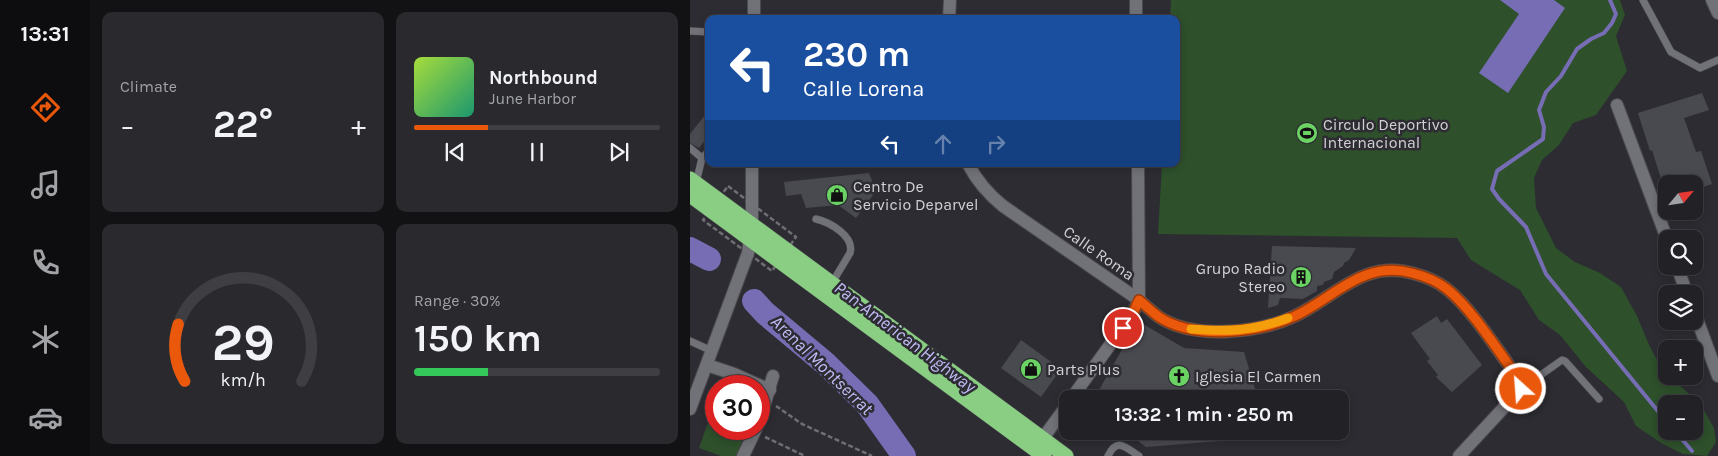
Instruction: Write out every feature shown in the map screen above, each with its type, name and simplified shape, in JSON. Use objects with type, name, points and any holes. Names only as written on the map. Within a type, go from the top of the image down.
[{"type":"highway","points":[[692,186],[1044,456]]},
{"type":"highway","points":[[752,232],[832,283],[1066,456]]},
{"type":"street","points":[[754,0],[754,15]]},
{"type":"street","points":[[949,15],[950,0]]},
{"type":"street","points":[[1136,0],[1136,15]]},
{"type":"street","points":[[1712,0],[1718,13]]},
{"type":"street","points":[[1617,105],[1664,230]]},
{"type":"street","points":[[690,409],[748,253],[752,232],[752,167]]},
{"type":"street","name":"Calle Roma","points":[[970,167],[979,184],[1003,206],[1139,300],[1160,317],[1186,328],[1216,331],[1249,330],[1296,316],[1349,282],[1372,272],[1399,269],[1426,277],[1447,289],[1471,314],[1518,378],[1521,389]]},
{"type":"street","points":[[1078,390],[1133,313],[1139,300],[1138,167]]},
{"type":"street","points":[[1701,330],[1718,376]]},
{"type":"street","points":[[707,364],[736,375]]},
{"type":"street","points":[[770,387],[773,376]]},
{"type":"street","points":[[1459,456],[1521,389]]},
{"type":"street","points":[[1043,438],[1059,416]]},
{"type":"street","points":[[742,456],[751,440]]},
{"type":"lane","points":[[1643,0],[1671,52],[1700,68],[1718,60]]},
{"type":"lane","points":[[690,31],[705,32]]},
{"type":"lane","points":[[690,148],[702,158]]},
{"type":"lane","points":[[692,186],[702,158],[705,155]]},
{"type":"lane","points":[[816,219],[827,221],[848,239],[852,248],[832,283]]},
{"type":"lane","points":[[690,341],[712,351]]},
{"type":"lane","points":[[1521,389],[1562,360],[1566,361],[1599,399]]},
{"type":"lane","points":[[1108,456],[1112,447],[1122,445],[1139,456]]},
{"type":"path","points":[[770,397],[802,424],[872,456]]},
{"type":"path","points":[[770,436],[804,456]]},
{"type":"green space","name":"Circulo Deportivo Internacional","points":[[1171,0],[1620,0],[1625,15],[1616,36],[1627,71],[1596,115],[1573,123],[1559,145],[1542,160],[1534,178],[1536,208],[1556,248],[1575,262],[1600,273],[1621,287],[1658,362],[1658,385],[1679,385],[1690,395],[1658,395],[1658,440],[1703,440],[1703,409],[1714,428],[1716,442],[1707,456],[1683,454],[1661,443],[1636,426],[1624,402],[1586,367],[1560,335],[1539,320],[1520,290],[1471,260],[1457,238],[1158,234],[1162,167],[1180,167],[1180,15],[1170,15]]},
{"type":"green space","points":[[705,431],[705,440],[742,440],[737,456],[721,456],[699,448]]},
{"type":"shaded area","points":[[1500,0],[1554,0],[1565,8],[1508,93],[1479,73],[1519,14]]},
{"type":"building","points":[[1702,93],[1709,110],[1684,118],[1696,152],[1701,151],[1712,184],[1703,187],[1703,175],[1660,175],[1638,113]]},
{"type":"building","points":[[705,115],[705,140],[699,148],[690,143],[690,134]]},
{"type":"building","name":"Centro De Servicio Deparvel","points":[[869,173],[876,191],[856,218],[838,205],[806,208],[801,194],[786,196],[784,182]]},
{"type":"building","name":"Grupo Radio Stereo","points":[[1272,246],[1356,248],[1349,260],[1334,272],[1332,279],[1324,282],[1323,285],[1317,286],[1317,291],[1303,299],[1280,298],[1278,305],[1268,308]]},
{"type":"building","points":[[1437,316],[1441,323],[1447,319],[1482,365],[1452,392],[1436,377],[1438,375],[1427,361],[1430,359],[1411,333]]},
{"type":"building","name":"Iglesia El Carmen","points":[[1138,321],[1184,348],[1244,352],[1255,390],[1099,390]]},
{"type":"building","name":"Parts Plus","points":[[1021,340],[1061,369],[1041,397],[1001,368]]},
{"type":"building","points":[[1137,440],[1233,440],[1146,447]]},
{"type":"waterway","points":[[1610,0],[1616,14],[1612,23],[1604,33],[1577,49],[1561,76],[1546,92],[1539,110],[1544,127],[1543,139],[1497,171],[1492,189],[1526,227],[1546,274],[1658,411]]},
{"type":"waterway","name":"Arenal Montserrat","points":[[690,249],[709,259]]},
{"type":"waterway","name":"Arenal Montserrat","points":[[754,301],[765,313],[826,364],[867,404],[904,456]]},
{"type":"waterway","points":[[1683,440],[1692,451]]},
{"type":"slow traffic","points":[[1191,329],[1216,331],[1249,330],[1288,318]]},
{"type":"place","name":"Circulo Deportivo Internacional","points":[[1307,133]]},
{"type":"place","name":"Centro De Servicio Deparvel","points":[[837,195]]},
{"type":"place","name":"Grupo Radio Stereo","points":[[1301,277]]},
{"type":"place","name":"Parts Plus","points":[[1031,369]]},
{"type":"place","name":"Iglesia El Carmen","points":[[1179,376]]},
{"type":"route","points":[[1123,328],[1139,300],[1160,317],[1186,328],[1216,331],[1249,330],[1296,316],[1349,282],[1372,272],[1399,269],[1426,277],[1447,289],[1471,314],[1518,378],[1521,389]]},
{"type":"water label","name":"Pan-American Highway","points":[[905,337]]}]
